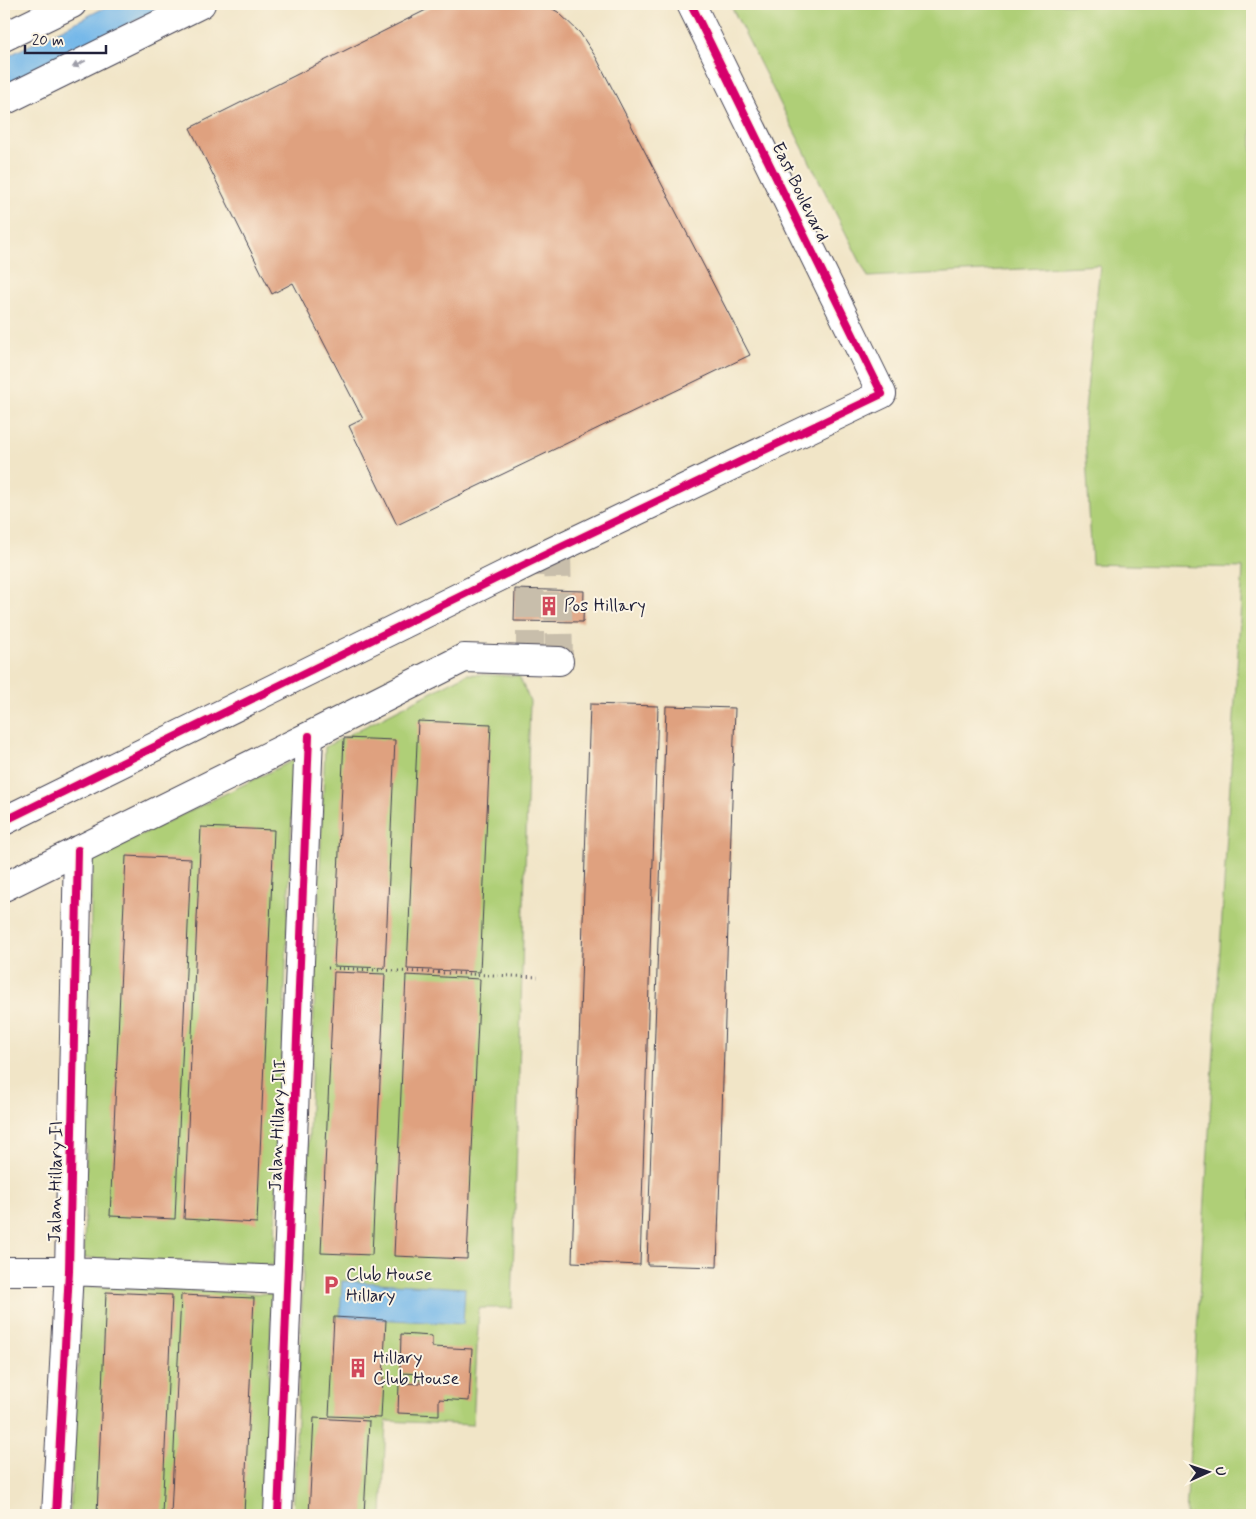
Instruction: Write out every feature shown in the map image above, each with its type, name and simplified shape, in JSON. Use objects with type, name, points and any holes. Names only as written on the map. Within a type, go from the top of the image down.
[{"type":"street","points":[[4,37],[72,4]]},
{"type":"street","points":[[4,101],[201,4]]},
{"type":"street","name":"East Boulevard","points":[[4,821],[530,562],[882,394],[690,4]]},
{"type":"street","points":[[4,887],[464,658],[559,661]]},
{"type":"street","name":"Jalan Hillary III","points":[[278,1515],[309,736]]},
{"type":"street","name":"Jalan Hillary II","points":[[56,1515],[69,1271],[78,850]]},
{"type":"street","points":[[4,1271],[69,1271],[287,1280]]},
{"type":"path","points":[[300,966],[538,977]]},
{"type":"green space","points":[[730,4],[1252,4],[1252,1515],[1186,1515],[1243,568],[1092,564],[1084,419],[1100,265],[868,277]]},
{"type":"green space","points":[[467,674],[519,676],[530,701],[512,1308],[479,1308],[473,1425],[386,1421],[382,1515],[293,1515],[325,747]]},
{"type":"green space","points":[[294,760],[274,1265],[84,1258],[92,859]]},
{"type":"green space","points":[[82,1286],[272,1294],[264,1515],[70,1515]]},
{"type":"water","points":[[112,4],[169,4],[4,86],[4,58]]},
{"type":"water","points":[[342,1281],[465,1288],[463,1324],[340,1317]]},
{"type":"building","points":[[438,4],[544,4],[558,12],[580,33],[597,59],[750,355],[397,525],[349,426],[363,419],[293,283],[272,294],[190,128]]},
{"type":"building","name":"Pos Hillary","points":[[515,589],[584,591],[583,622],[514,621]]},
{"type":"building","points":[[590,704],[658,706],[640,1265],[572,1262]]},
{"type":"building","points":[[666,706],[735,708],[717,1267],[647,1265]]},
{"type":"building","points":[[418,721],[491,724],[480,972],[407,969]]},
{"type":"building","points":[[344,738],[395,740],[385,968],[334,966]]},
{"type":"building","points":[[201,827],[274,830],[257,1223],[184,1219]]},
{"type":"building","points":[[126,856],[191,859],[175,1219],[110,1216]]},
{"type":"building","points":[[334,972],[385,974],[372,1255],[321,1253]]},
{"type":"building","points":[[406,975],[480,979],[467,1259],[394,1256]]},
{"type":"building","points":[[106,1292],[172,1295],[162,1515],[97,1515]]},
{"type":"building","points":[[181,1295],[254,1298],[244,1515],[171,1515]]},
{"type":"building","name":"Hillary Club House","points":[[334,1317],[386,1320],[381,1418],[329,1416]]},
{"type":"building","points":[[401,1334],[432,1336],[432,1347],[472,1349],[469,1401],[439,1399],[439,1415],[398,1413],[399,1383],[420,1384],[420,1374],[400,1373]]},
{"type":"building","points":[[314,1418],[369,1421],[364,1515],[309,1515]]},
{"type":"tunnel","points":[[557,550],[559,661]]},
{"type":"tunnel","points":[[530,562],[530,660]]},
{"type":"cycle path","points":[[4,821],[530,562],[882,394],[691,4]]},
{"type":"cycle path","points":[[278,1515],[309,736]]},
{"type":"cycle path","points":[[56,1515],[69,1271],[78,850]]},
{"type":"place","name":"Pos Hillary","points":[[549,606]]},
{"type":"place","name":"Club House Hillary","points":[[331,1285]]},
{"type":"place","name":"Hillary Club House","points":[[358,1368]]}]
